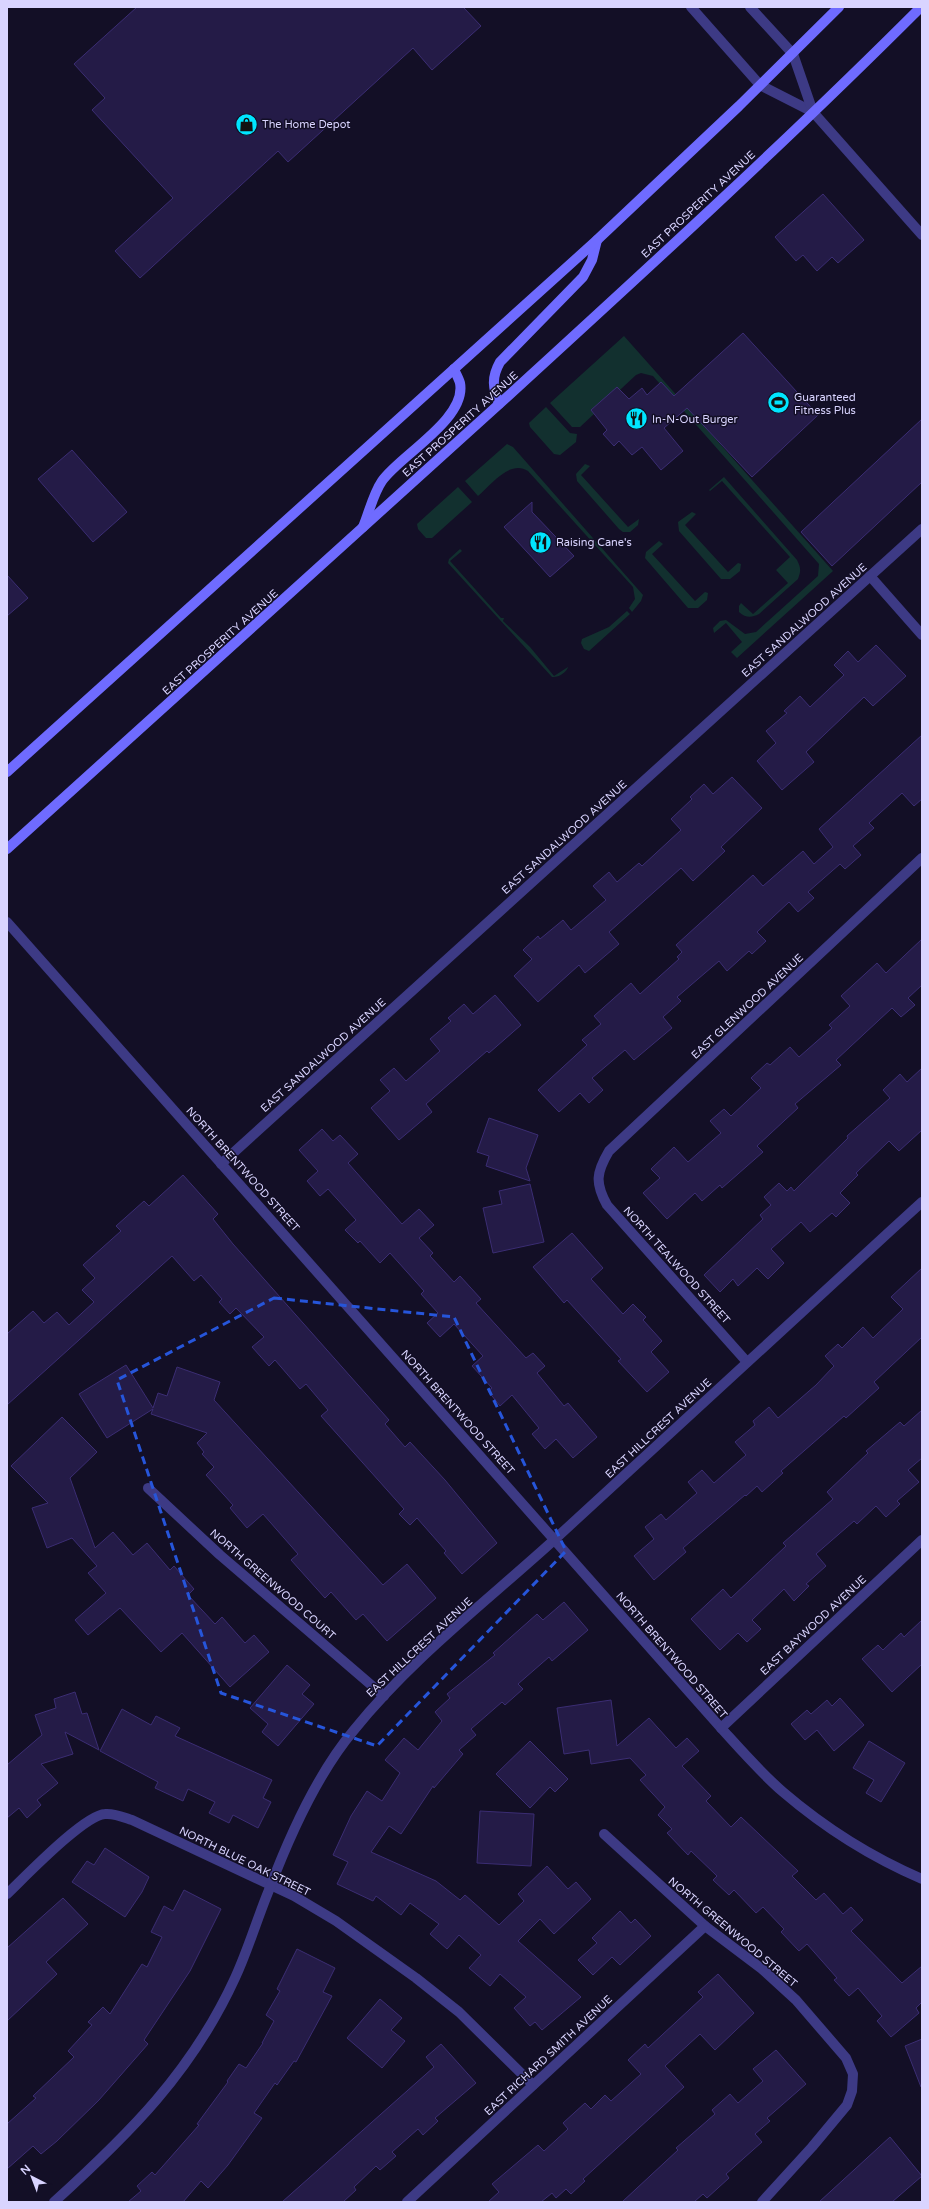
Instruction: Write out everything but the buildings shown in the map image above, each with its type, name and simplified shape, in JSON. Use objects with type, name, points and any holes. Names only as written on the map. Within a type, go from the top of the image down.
[{"type":"main road","points":[[7,772],[597,240],[760,85],[839,7]]},
{"type":"main road","name":"EAST PROSPERITY AVENUE","points":[[7,850],[361,530],[699,221],[920,7]]},
{"type":"main road","points":[[499,404],[493,388],[496,369],[500,362],[583,277],[592,260],[597,240]]},
{"type":"main road","points":[[361,530],[382,481],[443,423],[453,410],[459,396],[460,384],[454,369]]},
{"type":"street","points":[[691,7],[760,85],[813,112]]},
{"type":"street","points":[[750,7],[792,54],[813,112],[922,236]]},
{"type":"street","name":"EAST SANDALWOOD AVENUE","points":[[221,1164],[922,529]]},
{"type":"street","points":[[870,576],[922,635]]},
{"type":"street","name":"EAST GLENWOOD AVENUE","points":[[597,1178],[602,1163],[609,1151],[922,858]]},
{"type":"street","name":"NORTH BRENTWOOD STREET","points":[[7,922],[721,1728],[782,1791],[814,1818],[854,1845],[922,1879]]},
{"type":"street","name":"NORTH TEALWOOD STREET","points":[[597,1178],[600,1192],[607,1205],[747,1362]]},
{"type":"street","name":"EAST HILLCREST AVENUE","points":[[54,2202],[138,2123],[188,2060],[235,1978],[271,1884],[301,1818],[326,1769],[352,1731],[417,1663],[555,1539],[922,1202]]},
{"type":"street","name":"NORTH GREENWOOD COURT","points":[[148,1488],[220,1555],[384,1696]]},
{"type":"street","name":"EAST BAYWOOD AVENUE","points":[[721,1728],[922,1540]]},
{"type":"street","name":"NORTH BLUE OAK STREET","points":[[7,1894],[77,1829],[103,1814],[132,1820],[271,1884],[336,1921],[416,1978],[459,2012],[533,2085]]},
{"type":"street","name":"NORTH GREENWOOD STREET","points":[[604,1834],[706,1926],[762,1969],[796,2000],[846,2058],[853,2074],[852,2091],[847,2105],[812,2147],[762,2202]]},
{"type":"street","name":"EAST RICHARD SMITH AVENUE","points":[[408,2202],[706,1926]]},
{"type":"highlighted area","points":[[274,1298],[454,1317],[566,1551],[377,1746],[221,1693],[117,1380]]},
{"type":"green space","points":[[624,336],[833,571],[737,658],[731,652],[742,642],[726,623],[714,633],[713,628],[720,621],[726,620],[745,634],[756,632],[818,576],[819,564],[653,376],[641,373],[636,375],[580,427],[572,427],[550,403]]},
{"type":"green space","points":[[546,407],[570,433],[577,434],[576,442],[560,455],[554,454],[530,427],[529,423]]},
{"type":"green space","points":[[507,444],[513,447],[643,595],[641,601],[632,612],[629,608],[635,599],[633,587],[528,471],[521,468],[514,468],[508,471],[495,480],[478,496],[465,481]]},
{"type":"green space","points":[[585,464],[590,466],[581,475],[628,527],[639,519],[638,525],[630,532],[623,532],[619,529],[577,481],[576,474]]},
{"type":"green space","points":[[724,477],[797,560],[800,567],[798,579],[759,614],[749,617],[739,612],[739,606],[741,603],[753,614],[788,583],[776,570],[790,557],[722,481],[710,491],[709,490]]},
{"type":"green space","points":[[458,487],[472,502],[432,538],[426,538],[418,529],[417,524]]},
{"type":"green space","points":[[692,512],[696,514],[685,525],[728,572],[738,563],[741,564],[740,571],[730,579],[721,579],[679,531],[678,522]]},
{"type":"green space","points":[[659,541],[663,544],[652,554],[695,601],[705,592],[708,593],[707,600],[698,608],[688,608],[645,558],[646,552]]},
{"type":"green space","points":[[460,549],[462,551],[450,561],[501,618],[504,618],[503,621],[530,647],[554,676],[568,667],[564,673],[557,677],[552,677],[448,563],[449,559]]},
{"type":"green space","points":[[627,611],[630,614],[589,651],[584,649],[581,643],[582,639],[609,627]]},
{"type":"place","name":"The Home Depot","points":[[246,124]]},
{"type":"place","name":"Guaranteed Fitness Plus","points":[[778,403]]},
{"type":"place","name":"In-N-Out Burger","points":[[637,419]]},
{"type":"place","name":"Raising Cane's","points":[[540,542]]}]
